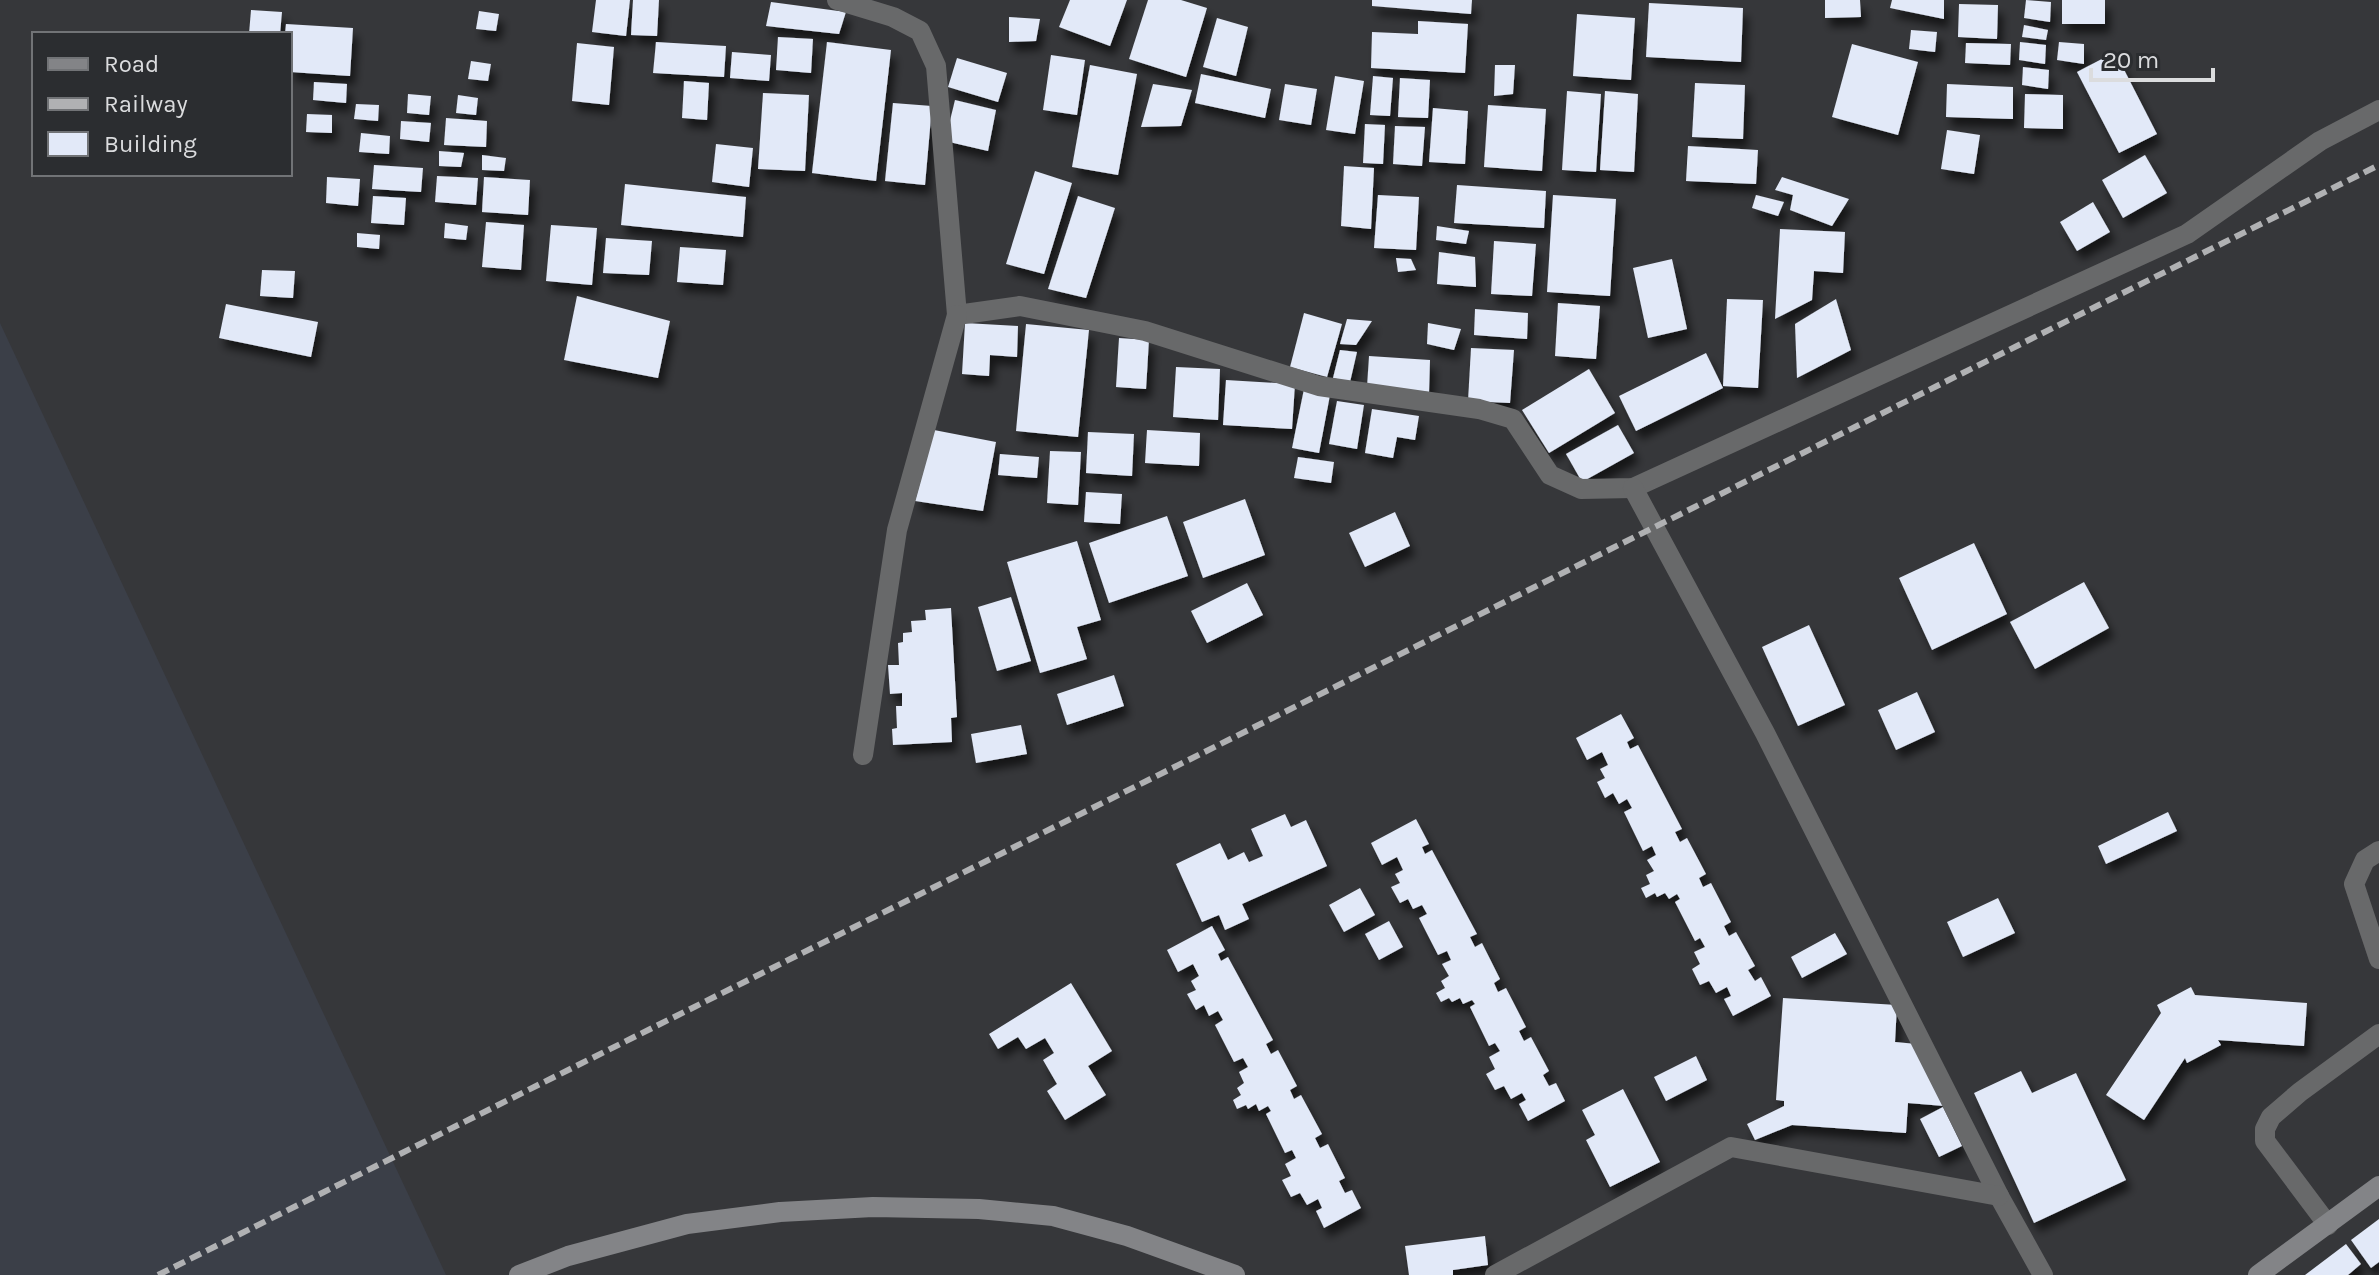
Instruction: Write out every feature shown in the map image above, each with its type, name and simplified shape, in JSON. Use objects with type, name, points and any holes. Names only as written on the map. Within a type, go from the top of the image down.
[{"type":"street","points":[[837,0],[893,17],[920,31],[936,66],[957,315],[897,530],[863,755]]},
{"type":"street","points":[[957,315],[1020,306],[1145,331],[1319,386],[1479,409],[1513,419],[1550,475],[1581,489],[1633,488],[2187,234],[2320,141],[2379,110]]},
{"type":"street","points":[[1633,488],[1765,733],[1999,1196],[2043,1275]]},
{"type":"street","points":[[2379,851],[2365,860],[2354,884],[2379,959]]},
{"type":"street","points":[[2328,1225],[2265,1141],[2265,1129],[2271,1117],[2300,1092],[2379,1034]]},
{"type":"street","points":[[1495,1275],[1731,1147],[1999,1196]]},
{"type":"street","points":[[2258,1275],[2379,1186]]},
{"type":"street","points":[[519,1275],[568,1256],[687,1224],[780,1212],[873,1207],[979,1209],[1053,1216],[1127,1236],[1235,1275]]},
{"type":"shaded area","points":[[0,323],[446,1275],[0,1275]]},
{"type":"building","points":[[596,0],[630,0],[626,36],[592,32]]},
{"type":"building","points":[[633,0],[659,0],[657,36],[631,35]]},
{"type":"building","points":[[1070,0],[1127,0],[1110,46],[1059,27]]},
{"type":"building","points":[[1148,0],[1181,0],[1207,8],[1186,77],[1129,59]]},
{"type":"building","points":[[1372,0],[1472,0],[1471,14],[1372,6]]},
{"type":"building","points":[[1825,0],[1860,0],[1861,17],[1825,18]]},
{"type":"building","points":[[1892,0],[1944,0],[1944,19],[1890,8]]},
{"type":"building","points":[[2026,0],[2051,2],[2050,22],[2024,18]]},
{"type":"building","points":[[2062,0],[2105,0],[2105,24],[2062,24]]},
{"type":"building","points":[[771,2],[846,12],[839,34],[766,26]]},
{"type":"building","points":[[1649,3],[1743,8],[1741,62],[1646,57]]},
{"type":"building","points":[[1959,4],[1998,5],[1997,39],[1958,37]]},
{"type":"building","points":[[251,10],[282,12],[280,32],[249,32]]},
{"type":"building","points":[[479,11],[499,14],[496,31],[476,29]]},
{"type":"building","points":[[1577,14],[1635,18],[1631,80],[1573,76]]},
{"type":"building","points":[[1009,17],[1040,19],[1036,41],[1009,42]]},
{"type":"building","points":[[1217,18],[1248,27],[1236,76],[1203,67]]},
{"type":"building","points":[[1418,21],[1468,24],[1465,73],[1371,68],[1372,32],[1418,34]]},
{"type":"building","points":[[286,24],[353,28],[350,76],[292,72],[292,32],[285,32]]},
{"type":"building","points":[[2024,25],[2048,30],[2046,40],[2022,37]]},
{"type":"building","points":[[1911,30],[1937,32],[1935,52],[1909,49]]},
{"type":"building","points":[[778,37],[813,39],[811,73],[776,70]]},
{"type":"building","points":[[656,42],[726,46],[724,77],[653,73]]},
{"type":"building","points":[[827,42],[891,50],[876,181],[812,173]]},
{"type":"building","points":[[2020,42],[2046,45],[2045,64],[2019,60]]},
{"type":"building","points":[[2059,42],[2084,44],[2084,64],[2057,60]]},
{"type":"building","points":[[577,43],[614,47],[609,105],[572,101]]},
{"type":"building","points":[[1966,43],[2011,44],[2010,65],[1965,63]]},
{"type":"building","points":[[1852,44],[1918,62],[1898,135],[1832,117]]},
{"type":"building","points":[[732,52],[771,55],[769,81],[730,78]]},
{"type":"building","points":[[2115,52],[2157,134],[2119,153],[2077,72]]},
{"type":"building","points":[[1051,55],[1085,60],[1077,115],[1043,110]]},
{"type":"building","points":[[957,58],[1007,73],[998,102],[948,87]]},
{"type":"building","points":[[471,61],[491,64],[488,81],[468,79]]},
{"type":"building","points":[[1090,65],[1137,74],[1118,175],[1072,167]]},
{"type":"building","points":[[1495,65],[1515,65],[1513,94],[1494,96]]},
{"type":"building","points":[[2023,67],[2049,70],[2048,89],[2022,85]]},
{"type":"building","points":[[1201,74],[1271,89],[1265,118],[1195,103]]},
{"type":"building","points":[[1335,76],[1364,81],[1355,134],[1326,130]]},
{"type":"building","points":[[1373,76],[1393,78],[1390,116],[1370,115]]},
{"type":"building","points":[[1400,78],[1430,80],[1428,118],[1398,117]]},
{"type":"building","points":[[684,81],[709,83],[707,120],[682,118]]},
{"type":"building","points":[[314,82],[347,84],[346,103],[313,100]]},
{"type":"building","points":[[1695,83],[1745,85],[1743,139],[1692,137]]},
{"type":"building","points":[[1153,84],[1192,90],[1181,126],[1141,127]]},
{"type":"building","points":[[1285,84],[1317,89],[1311,125],[1279,120]]},
{"type":"building","points":[[1947,84],[2013,87],[2013,119],[1946,117]]},
{"type":"building","points":[[1567,91],[1601,94],[1596,172],[1562,170]]},
{"type":"building","points":[[1605,91],[1638,94],[1634,172],[1600,170]]},
{"type":"building","points":[[763,93],[809,95],[805,171],[758,169]]},
{"type":"building","points":[[408,94],[431,96],[429,115],[407,113]]},
{"type":"building","points":[[2025,94],[2063,95],[2063,129],[2024,128]]},
{"type":"building","points":[[458,95],[478,98],[476,115],[456,113]]},
{"type":"building","points":[[955,100],[996,110],[988,151],[945,141]]},
{"type":"building","points":[[893,103],[932,106],[925,185],[885,181]]},
{"type":"building","points":[[356,104],[379,105],[378,121],[354,119]]},
{"type":"building","points":[[1488,105],[1546,109],[1542,171],[1484,167]]},
{"type":"building","points":[[1433,108],[1468,111],[1465,164],[1429,162]]},
{"type":"building","points":[[307,114],[332,115],[332,133],[306,132]]},
{"type":"building","points":[[446,118],[487,121],[486,147],[444,145]]},
{"type":"building","points":[[401,121],[431,123],[429,142],[400,139]]},
{"type":"building","points":[[1365,124],[1385,125],[1383,164],[1363,163]]},
{"type":"building","points":[[1395,126],[1425,127],[1422,166],[1393,164]]},
{"type":"building","points":[[1947,130],[1980,135],[1974,174],[1941,169]]},
{"type":"building","points":[[361,133],[390,136],[389,154],[359,152]]},
{"type":"building","points":[[716,144],[753,148],[749,187],[712,182]]},
{"type":"building","points":[[1688,146],[1758,150],[1756,184],[1686,181]]},
{"type":"building","points":[[439,151],[464,153],[461,167],[439,166]]},
{"type":"building","points":[[482,155],[506,158],[504,171],[482,170]]},
{"type":"building","points":[[2145,155],[2167,193],[2123,218],[2102,180]]},
{"type":"building","points":[[374,165],[423,168],[421,192],[372,189]]},
{"type":"building","points":[[1344,166],[1374,168],[1371,229],[1341,226]]},
{"type":"building","points":[[1035,171],[1072,183],[1044,274],[1006,264]]},
{"type":"building","points":[[437,176],[478,178],[476,205],[435,202]]},
{"type":"building","points":[[327,177],[360,179],[358,206],[326,203]]},
{"type":"building","points":[[484,177],[530,180],[528,215],[482,212]]},
{"type":"building","points":[[1782,177],[1849,199],[1832,226],[1790,210],[1793,195],[1775,190]]},
{"type":"building","points":[[625,184],[746,197],[743,237],[621,225]]},
{"type":"building","points":[[1457,185],[1546,191],[1544,228],[1454,223]]},
{"type":"building","points":[[1378,195],[1419,197],[1416,250],[1374,248]]},
{"type":"building","points":[[1553,195],[1616,199],[1610,296],[1547,292]]},
{"type":"building","points":[[1756,195],[1784,202],[1778,216],[1752,208]]},
{"type":"building","points":[[373,196],[406,198],[404,225],[371,223]]},
{"type":"building","points":[[1078,196],[1115,208],[1086,298],[1048,289]]},
{"type":"building","points":[[2093,202],[2110,232],[2077,251],[2060,222]]},
{"type":"building","points":[[486,222],[524,225],[521,270],[482,267]]},
{"type":"building","points":[[445,223],[468,226],[466,240],[444,238]]},
{"type":"building","points":[[551,225],[597,228],[592,285],[546,281]]},
{"type":"building","points":[[1437,226],[1469,231],[1466,244],[1436,240]]},
{"type":"building","points":[[1780,229],[1845,232],[1843,273],[1814,271],[1812,300],[1775,319]]},
{"type":"building","points":[[357,233],[380,235],[379,249],[357,247]]},
{"type":"building","points":[[606,238],[652,241],[649,275],[603,273]]},
{"type":"building","points":[[1494,241],[1536,244],[1532,296],[1491,294]]},
{"type":"building","points":[[680,247],[726,250],[723,285],[677,282]]},
{"type":"building","points":[[1439,252],[1475,257],[1476,287],[1437,284]]},
{"type":"building","points":[[1396,258],[1411,259],[1416,270],[1398,272]]},
{"type":"building","points":[[1672,259],[1687,329],[1648,338],[1633,268]]},
{"type":"building","points":[[262,270],[295,271],[293,298],[260,296]]},
{"type":"building","points":[[577,296],[670,321],[658,378],[564,360]]},
{"type":"building","points":[[1727,299],[1763,300],[1758,388],[1723,386]]},
{"type":"building","points":[[1836,299],[1851,350],[1797,378],[1795,324]]},
{"type":"building","points":[[1558,303],[1600,306],[1596,359],[1555,356]]},
{"type":"building","points":[[226,304],[318,322],[311,357],[219,338]]},
{"type":"building","points":[[1475,309],[1528,313],[1527,339],[1474,335]]},
{"type":"building","points":[[1304,313],[1342,324],[1327,377],[1290,367]]},
{"type":"building","points":[[1347,319],[1372,321],[1356,345],[1340,344]]},
{"type":"building","points":[[965,323],[1018,326],[1017,357],[990,355],[989,376],[962,374]]},
{"type":"building","points":[[1428,323],[1461,329],[1454,350],[1427,344]]},
{"type":"building","points":[[1026,324],[1089,330],[1078,437],[1016,431]]},
{"type":"building","points":[[1119,338],[1149,340],[1146,389],[1116,387]]},
{"type":"building","points":[[1471,348],[1514,350],[1510,403],[1468,401]]},
{"type":"building","points":[[1340,350],[1357,352],[1350,382],[1333,378]]},
{"type":"building","points":[[1706,353],[1723,388],[1636,431],[1619,396]]},
{"type":"building","points":[[1369,356],[1430,360],[1429,392],[1367,387]]},
{"type":"building","points":[[1176,367],[1220,369],[1218,420],[1173,417]]},
{"type":"building","points":[[1589,369],[1615,413],[1549,453],[1522,410]]},
{"type":"building","points":[[1226,380],[1295,384],[1292,429],[1223,425]]},
{"type":"building","points":[[1304,389],[1330,395],[1319,453],[1292,448]]},
{"type":"building","points":[[1337,401],[1364,405],[1357,449],[1329,444]]},
{"type":"building","points":[[1372,409],[1419,416],[1415,440],[1397,437],[1393,458],[1365,453]]},
{"type":"building","points":[[1618,425],[1634,453],[1582,482],[1566,454]]},
{"type":"building","points":[[934,430],[996,442],[983,511],[915,501]]},
{"type":"building","points":[[1147,430],[1200,433],[1199,466],[1145,463]]},
{"type":"building","points":[[1088,432],[1134,434],[1132,476],[1086,473]]},
{"type":"building","points":[[1050,451],[1081,452],[1078,505],[1047,503]]},
{"type":"building","points":[[1000,454],[1039,457],[1037,478],[998,475]]},
{"type":"building","points":[[1298,457],[1334,462],[1331,483],[1294,478]]},
{"type":"building","points":[[1086,492],[1122,494],[1120,524],[1084,522]]},
{"type":"building","points":[[1245,499],[1265,555],[1203,578],[1183,522]]},
{"type":"building","points":[[1395,512],[1410,546],[1365,567],[1349,533]]},
{"type":"building","points":[[1167,516],[1188,576],[1109,603],[1089,543]]},
{"type":"building","points":[[1077,541],[1101,620],[1077,627],[1087,659],[1040,673],[1007,562]]},
{"type":"building","points":[[1974,543],[2007,614],[1932,650],[1899,578]]},
{"type":"building","points":[[2084,582],[2109,628],[2035,669],[2010,622]]},
{"type":"building","points":[[1247,583],[1263,615],[1207,643],[1191,611]]},
{"type":"building","points":[[1011,597],[1031,661],[997,671],[978,607]]},
{"type":"building","points":[[951,608],[957,717],[951,718],[952,742],[893,745],[892,729],[897,728],[896,706],[902,706],[902,693],[890,694],[888,665],[899,665],[898,643],[903,642],[903,633],[912,632],[911,621],[926,620],[925,610]]},
{"type":"building","points":[[1809,625],[1845,705],[1798,726],[1762,647]]},
{"type":"building","points":[[1114,675],[1124,706],[1067,725],[1057,694]]},
{"type":"building","points":[[1917,692],[1935,732],[1896,750],[1878,710]]},
{"type":"building","points":[[1621,714],[1634,738],[1627,742],[1630,749],[1638,745],[1682,829],[1675,832],[1680,842],[1687,838],[1706,874],[1699,878],[1703,887],[1711,883],[1731,922],[1724,926],[1729,936],[1736,932],[1755,966],[1748,970],[1755,981],[1761,977],[1771,996],[1733,1016],[1724,999],[1731,996],[1727,987],[1716,993],[1709,981],[1700,985],[1692,969],[1700,964],[1694,952],[1705,947],[1700,938],[1695,941],[1675,902],[1680,899],[1677,894],[1669,899],[1665,893],[1657,897],[1655,893],[1646,898],[1641,888],[1650,884],[1646,875],[1654,871],[1647,860],[1656,855],[1652,846],[1643,851],[1624,812],[1632,808],[1627,799],[1619,804],[1613,793],[1605,798],[1597,782],[1605,778],[1600,769],[1608,765],[1602,752],[1587,760],[1576,738]]},
{"type":"building","points":[[1021,725],[1027,754],[976,763],[971,734]]},
{"type":"building","points":[[2168,812],[2177,831],[2106,864],[2098,846]]},
{"type":"building","points":[[1285,814],[1291,827],[1306,820],[1327,866],[1242,904],[1249,919],[1225,930],[1219,915],[1202,922],[1176,864],[1220,843],[1228,860],[1244,852],[1249,862],[1263,856],[1251,829]]},
{"type":"building","points":[[1416,819],[1429,844],[1422,847],[1425,854],[1432,850],[1477,934],[1470,937],[1475,947],[1482,943],[1500,979],[1494,983],[1498,992],[1506,988],[1526,1027],[1519,1031],[1524,1041],[1531,1037],[1549,1071],[1543,1075],[1549,1086],[1556,1083],[1565,1101],[1528,1121],[1519,1104],[1526,1100],[1522,1093],[1511,1099],[1504,1086],[1495,1090],[1486,1074],[1495,1069],[1489,1057],[1500,1051],[1495,1043],[1489,1046],[1470,1007],[1475,1004],[1472,1000],[1463,1004],[1460,998],[1441,1002],[1436,993],[1445,988],[1441,981],[1449,976],[1442,964],[1451,960],[1447,951],[1438,955],[1419,918],[1427,914],[1422,905],[1413,909],[1408,899],[1400,903],[1391,887],[1400,883],[1395,874],[1403,870],[1397,857],[1382,865],[1371,843]]},
{"type":"building","points":[[1360,888],[1375,915],[1344,932],[1329,905]]},
{"type":"building","points":[[1998,898],[2015,933],[1963,957],[1947,922]]},
{"type":"building","points":[[1389,921],[1403,947],[1379,960],[1365,934]]},
{"type":"building","points":[[1212,926],[1225,950],[1218,954],[1221,961],[1228,957],[1273,1040],[1266,1044],[1271,1054],[1278,1050],[1297,1086],[1290,1090],[1294,1099],[1301,1095],[1322,1134],[1315,1138],[1320,1148],[1328,1144],[1345,1178],[1339,1181],[1345,1193],[1352,1190],[1361,1208],[1324,1228],[1316,1211],[1322,1208],[1318,1199],[1307,1205],[1300,1193],[1291,1197],[1282,1180],[1291,1176],[1285,1164],[1296,1158],[1292,1150],[1285,1153],[1266,1114],[1271,1111],[1268,1106],[1259,1111],[1256,1104],[1248,1109],[1246,1105],[1237,1109],[1233,1100],[1241,1095],[1237,1088],[1244,1083],[1239,1072],[1248,1067],[1243,1058],[1234,1062],[1215,1025],[1223,1020],[1218,1011],[1209,1016],[1204,1005],[1196,1010],[1187,994],[1196,990],[1191,981],[1199,976],[1193,964],[1178,972],[1167,950]]},
{"type":"building","points":[[1835,933],[1847,954],[1802,978],[1791,957]]},
{"type":"building","points":[[1071,983],[1112,1051],[1088,1066],[1106,1095],[1065,1120],[1047,1091],[1057,1084],[1043,1060],[1054,1053],[1045,1038],[1026,1049],[1018,1037],[998,1049],[989,1034]]},
{"type":"building","points":[[2191,987],[2195,995],[2307,1003],[2304,1046],[2218,1040],[2221,1045],[2187,1063],[2185,1058],[2144,1120],[2106,1095],[2161,1013],[2157,1005]]},
{"type":"building","points":[[1783,998],[1897,1005],[1895,1042],[1917,1044],[1944,1106],[1908,1103],[1906,1133],[1792,1125],[1755,1140],[1747,1124],[1784,1106],[1784,1101],[1776,1100]]},
{"type":"building","points":[[1696,1056],[1707,1080],[1666,1101],[1654,1077]]},
{"type":"building","points":[[2021,1071],[2032,1093],[2076,1073],[2126,1180],[2034,1223],[1974,1093]]},
{"type":"building","points":[[1623,1089],[1660,1162],[1610,1187],[1586,1140],[1595,1135],[1582,1110]]},
{"type":"building","points":[[1943,1107],[1962,1146],[1939,1157],[1920,1119]]},
{"type":"building","points":[[2379,1219],[2379,1262],[2371,1268],[2351,1240]]},
{"type":"building","points":[[1485,1236],[1488,1265],[1453,1270],[1453,1275],[1409,1275],[1405,1246]]},
{"type":"building","points":[[2346,1244],[2361,1264],[2348,1275],[2305,1275]]},
{"type":"railway","points":[[158,1275],[2379,165]]}]
